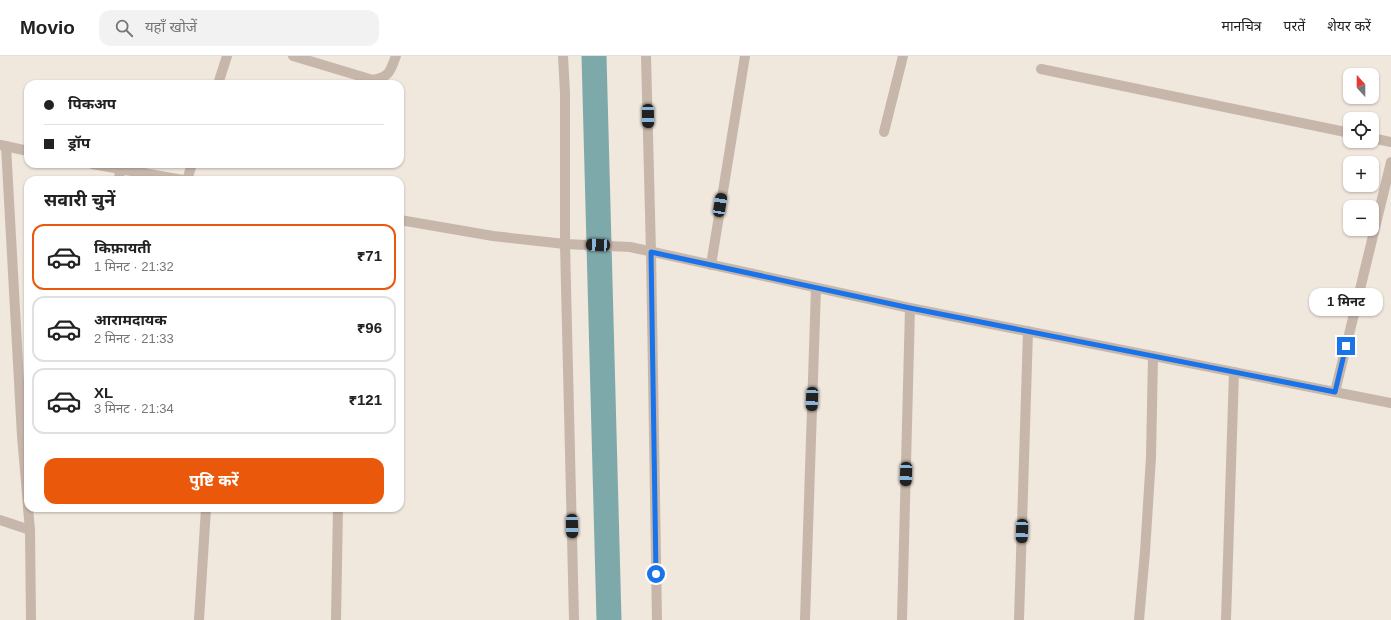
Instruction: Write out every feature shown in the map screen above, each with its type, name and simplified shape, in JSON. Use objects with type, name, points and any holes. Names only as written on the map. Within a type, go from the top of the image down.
[{"type":"street","points":[[219,80],[227,56]]},
{"type":"street","points":[[293,56],[373,80],[383,78],[391,70],[396,56]]},
{"type":"street","points":[[563,56],[565,93],[565,244],[574,620]]},
{"type":"street","points":[[646,56],[657,620]]},
{"type":"street","points":[[710,265],[745,56]]},
{"type":"street","points":[[884,132],[903,56]]},
{"type":"street","points":[[1041,69],[1343,132]]},
{"type":"street","points":[[1379,139],[1391,142]]},
{"type":"street","points":[[24,150],[3,145],[24,460]]},
{"type":"street","points":[[1335,392],[1391,162]]},
{"type":"street","points":[[114,168],[160,176]]},
{"type":"street","points":[[119,176],[120,169]]},
{"type":"street","points":[[404,221],[493,236],[565,244],[630,247],[910,308],[1391,403]]},
{"type":"street","points":[[805,620],[816,288]]},
{"type":"street","points":[[902,620],[910,308]]},
{"type":"street","points":[[1019,620],[1028,331]]},
{"type":"street","points":[[1139,620],[1151,457],[1153,356]]},
{"type":"street","points":[[1226,620],[1234,372]]},
{"type":"street","points":[[28,512],[31,620]]},
{"type":"street","points":[[199,620],[206,512]]},
{"type":"street","points":[[336,620],[338,512]]},
{"type":"street","points":[[0,520],[30,530]]},
{"type":"waterway","points":[[594,56],[609,620]]},
{"type":"route","points":[[656,574],[651,252],[910,308],[1335,392],[1346,346]]}]
